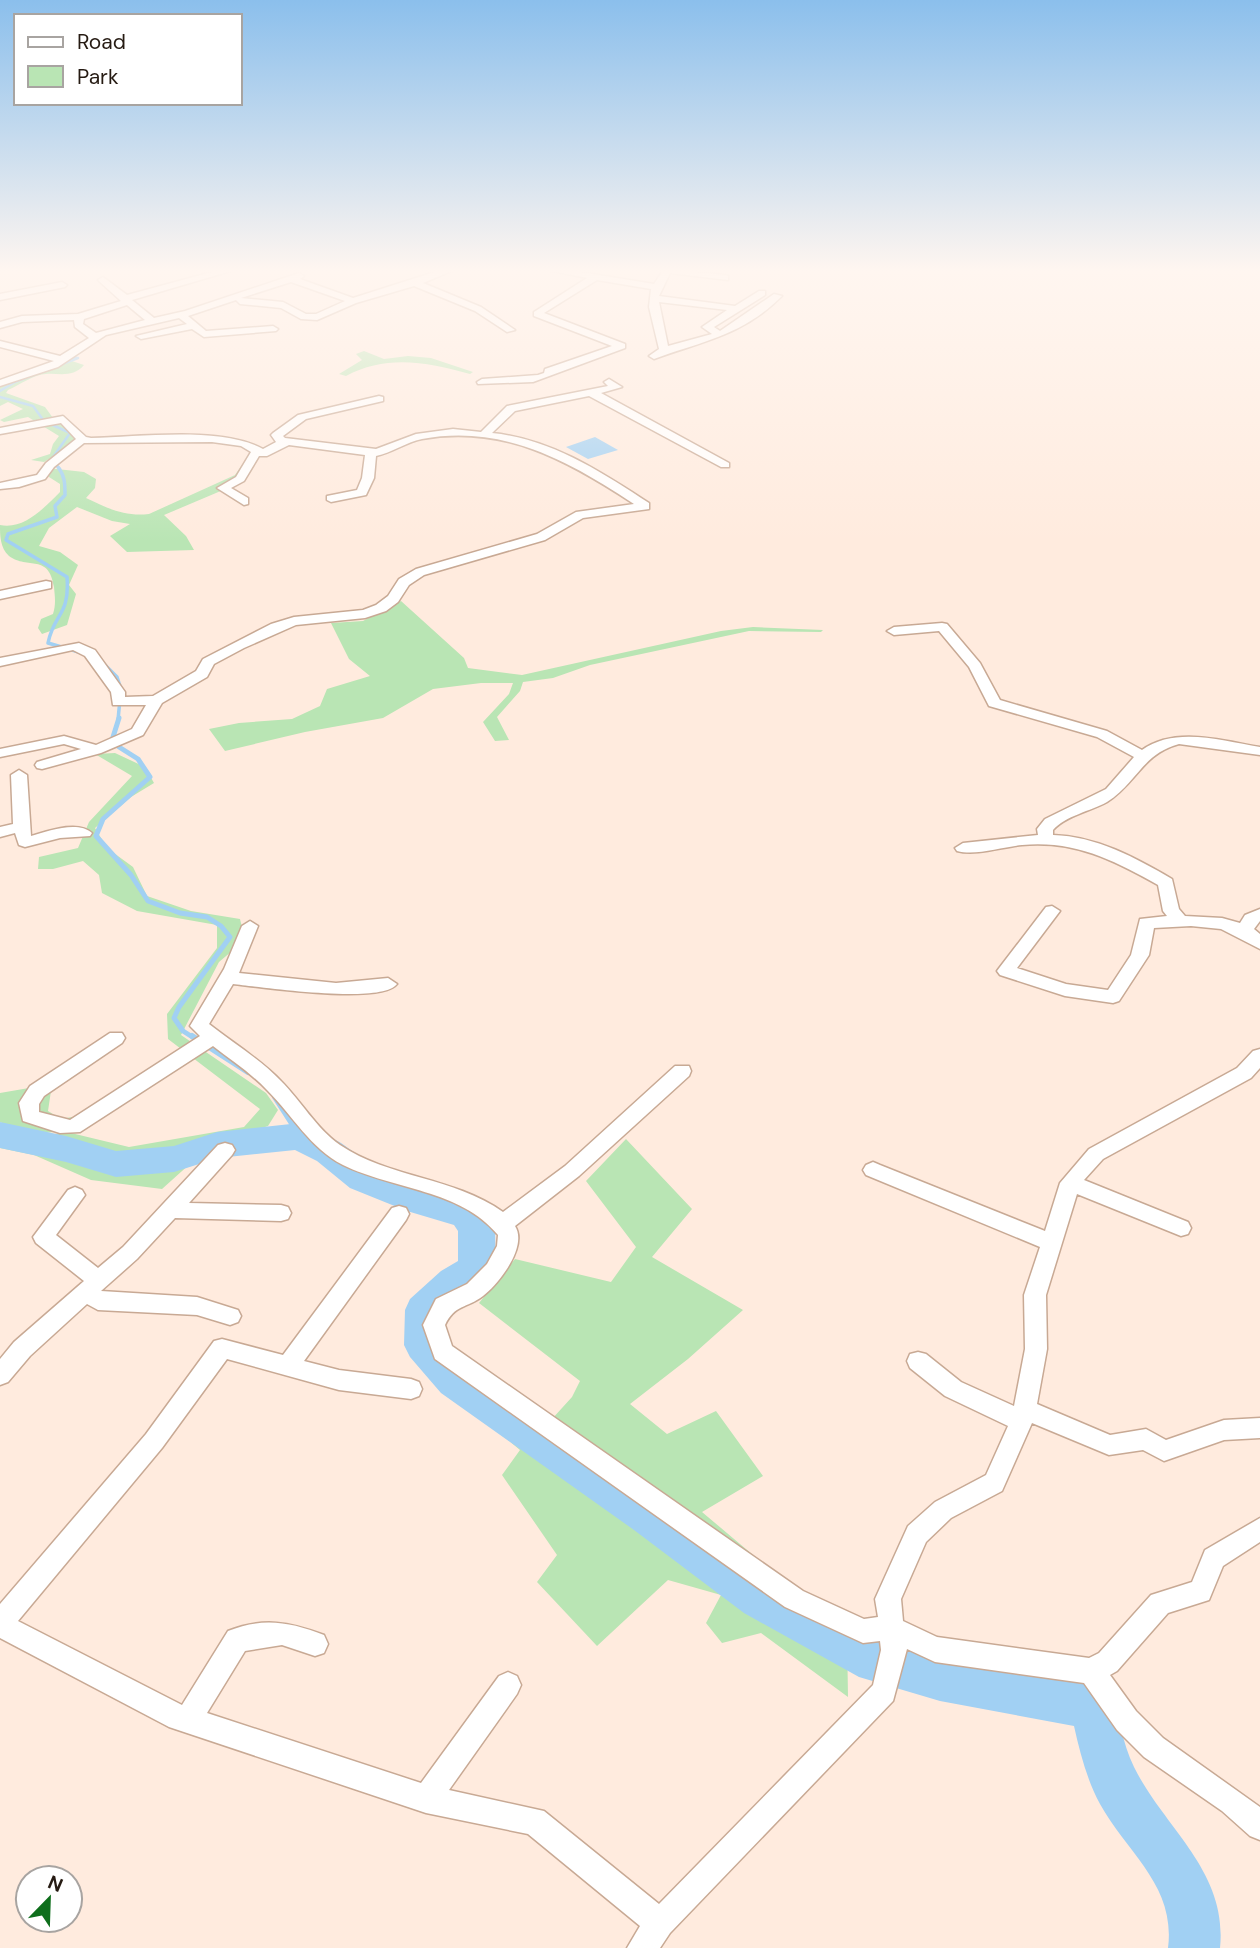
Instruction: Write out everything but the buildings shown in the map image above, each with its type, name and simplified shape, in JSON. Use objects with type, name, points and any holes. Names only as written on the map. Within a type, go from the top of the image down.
[{"type":"street","points":[[0,383],[63,360]]},
{"type":"street","points":[[482,382],[522,382],[542,377],[550,374],[549,371],[581,360]]},
{"type":"street","points":[[484,435],[511,408],[617,387],[609,382]]},
{"type":"street","points":[[592,393],[725,465]]},
{"type":"street","points":[[282,443],[277,435],[302,417],[379,400]]},
{"type":"street","points":[[0,431],[63,419],[82,439],[114,442],[212,439],[244,443],[263,454],[282,443],[300,441],[371,453],[386,450],[416,437],[453,432],[484,435],[550,450],[589,469],[645,506],[580,515],[541,537],[420,572],[404,582],[393,599],[381,608],[365,614],[294,621],[276,627],[208,662],[202,674],[156,700],[118,702],[118,692],[90,653],[74,646],[0,662]]},
{"type":"street","points":[[0,486],[19,484],[41,477],[50,465],[82,439]]},
{"type":"street","points":[[244,501],[223,488],[240,479],[256,452]]},
{"type":"street","points":[[331,498],[362,493],[368,478],[371,453]]},
{"type":"street","points":[[0,595],[46,585]]},
{"type":"street","points":[[894,631],[942,626],[975,666],[994,703],[1102,734],[1141,755]]},
{"type":"street","points":[[42,765],[96,750],[138,732],[156,700]]},
{"type":"street","points":[[0,753],[64,740],[96,750]]},
{"type":"street","points":[[1046,839],[1045,829],[1051,822],[1110,793],[1125,779],[1141,755],[1166,742],[1179,740],[1260,751]]},
{"type":"street","points":[[19,775],[21,827],[26,842],[60,833],[84,832]]},
{"type":"street","points":[[0,832],[21,827]]},
{"type":"street","points":[[962,848],[1046,839],[1076,843],[1122,858],[1166,883],[1171,911],[1181,921]]},
{"type":"street","points":[[1052,911],[1006,971],[1065,990],[1113,997],[1140,954],[1146,923],[1214,923],[1245,930],[1260,943]]},
{"type":"street","points":[[1245,930],[1251,919],[1260,914]]},
{"type":"street","points":[[250,926],[228,978],[199,1026],[273,1084],[333,1150],[477,1203],[503,1223],[509,1233],[507,1247],[494,1270],[475,1290],[444,1305],[434,1325],[443,1352],[794,1599],[863,1632],[935,1649],[1012,1662],[1091,1671],[1108,1662],[1160,1603],[1200,1592],[1214,1558],[1260,1529]]},
{"type":"street","points":[[228,978],[336,989],[388,984]]},
{"type":"street","points":[[116,1038],[37,1091],[29,1102],[30,1116],[73,1128],[213,1037]]},
{"type":"street","points":[[642,1948],[660,1923],[884,1692],[893,1639],[888,1599],[917,1534],[943,1510],[995,1483],[1024,1416],[1036,1349],[1035,1295],[1070,1183],[1096,1154],[1244,1073],[1260,1056]]},
{"type":"street","points":[[503,1223],[572,1171],[682,1071]]},
{"type":"street","points":[[0,1375],[22,1349],[130,1253],[225,1150]]},
{"type":"street","points":[[873,1170],[1050,1242]]},
{"type":"street","points":[[1070,1183],[1181,1228]]},
{"type":"street","points":[[75,1195],[43,1237],[92,1286],[98,1301],[197,1306],[230,1316]]},
{"type":"street","points":[[170,1210],[281,1213]]},
{"type":"street","points":[[289,1365],[399,1214]]},
{"type":"street","points":[[411,1389],[339,1380],[222,1348],[153,1441],[0,1624],[169,1714],[426,1799],[534,1821],[660,1923]]},
{"type":"street","points":[[918,1361],[953,1389],[1109,1445],[1146,1438],[1164,1451],[1224,1430],[1260,1428]]},
{"type":"street","points":[[189,1719],[237,1640],[282,1633],[315,1644]]},
{"type":"street","points":[[1091,1671],[1140,1736],[1246,1811],[1260,1826]]},
{"type":"street","points":[[426,1799],[508,1685]]},
{"type":"green space","points":[[69,360],[84,365],[71,373],[37,376],[6,393],[45,407],[53,418],[72,427],[75,442],[44,462],[31,460],[50,454],[59,436],[28,417],[4,422],[0,420],[23,409],[8,402],[0,406],[0,385],[60,361]]},
{"type":"green space","points":[[362,360],[437,360],[473,372],[470,374],[407,362],[376,365],[346,376],[339,374]]},
{"type":"green space","points":[[249,455],[257,457],[242,482],[164,515],[186,536],[194,550],[127,552],[110,536],[130,524],[112,521],[77,507],[49,528],[39,546],[60,552],[78,565],[69,585],[76,594],[67,625],[42,634],[38,628],[41,619],[53,614],[55,607],[51,576],[43,566],[16,560],[6,553],[0,537],[0,525],[9,526],[25,521],[60,492],[60,484],[49,477],[48,468],[84,472],[96,479],[95,488],[86,498],[116,511],[140,515],[149,514],[235,475]]},
{"type":"green space","points":[[401,601],[464,658],[468,668],[522,675],[721,631],[753,627],[823,630],[749,631],[590,665],[553,678],[523,682],[520,691],[497,717],[509,740],[495,741],[483,722],[509,694],[513,683],[481,683],[433,689],[383,718],[305,732],[225,751],[209,729],[239,723],[292,719],[320,706],[327,689],[370,676],[349,659],[331,623],[363,621]]},
{"type":"green space","points":[[115,753],[145,767],[154,783],[131,797],[95,828],[107,848],[133,867],[147,896],[191,911],[240,919],[245,940],[219,962],[181,1035],[266,1093],[278,1110],[268,1126],[211,1145],[162,1189],[91,1180],[34,1155],[0,1148],[0,1127],[19,1136],[71,1133],[129,1147],[244,1127],[260,1109],[168,1039],[167,1014],[217,948],[217,925],[137,911],[102,893],[99,875],[83,861],[53,869],[38,869],[39,857],[78,848],[89,822],[132,776],[95,754]]},
{"type":"green space","points":[[52,1084],[48,1111],[61,1119],[72,1117],[84,1130],[26,1134],[0,1122],[0,1093]]},
{"type":"green space","points":[[626,1139],[692,1209],[652,1257],[743,1310],[688,1359],[630,1404],[667,1434],[716,1411],[763,1476],[702,1512],[847,1634],[848,1697],[761,1633],[722,1643],[706,1623],[721,1595],[668,1580],[597,1646],[537,1582],[557,1555],[502,1475],[520,1450],[467,1406],[496,1398],[542,1430],[572,1397],[580,1381],[479,1303],[515,1259],[611,1282],[636,1247],[586,1181]]},
{"type":"water","points":[[595,437],[618,450],[588,459],[566,447]]},
{"type":"waterway","points":[[0,391],[15,382],[73,360]]},
{"type":"waterway","points":[[0,397],[33,406],[44,421],[70,433],[51,460],[58,467]]},
{"type":"waterway","points":[[58,467],[64,480],[65,495],[55,506],[57,517],[8,534],[6,540],[67,577],[64,607],[48,643],[82,653]]},
{"type":"waterway","points":[[103,663],[117,677],[121,689]]},
{"type":"waterway","points":[[118,720],[120,699]]},
{"type":"waterway","points":[[113,737],[119,718]]},
{"type":"waterway","points":[[119,747],[138,759],[150,777],[103,819],[96,836],[131,875],[148,901],[180,913],[207,917],[221,926],[230,937],[179,1007],[174,1018],[183,1031],[194,1038]]},
{"type":"waterway","points":[[192,1036],[248,1072]]},
{"type":"waterway","points":[[275,1097],[300,1136]]},
{"type":"waterway","points":[[0,1135],[66,1149],[116,1164],[174,1159],[217,1145],[300,1136],[329,1152],[363,1178],[420,1201],[467,1215],[477,1228],[477,1269],[454,1282],[424,1310],[424,1345],[455,1381],[649,1516],[760,1598],[875,1661],[940,1678],[1092,1706],[1113,1778],[1184,1885],[1196,1928],[1194,1948]]}]
